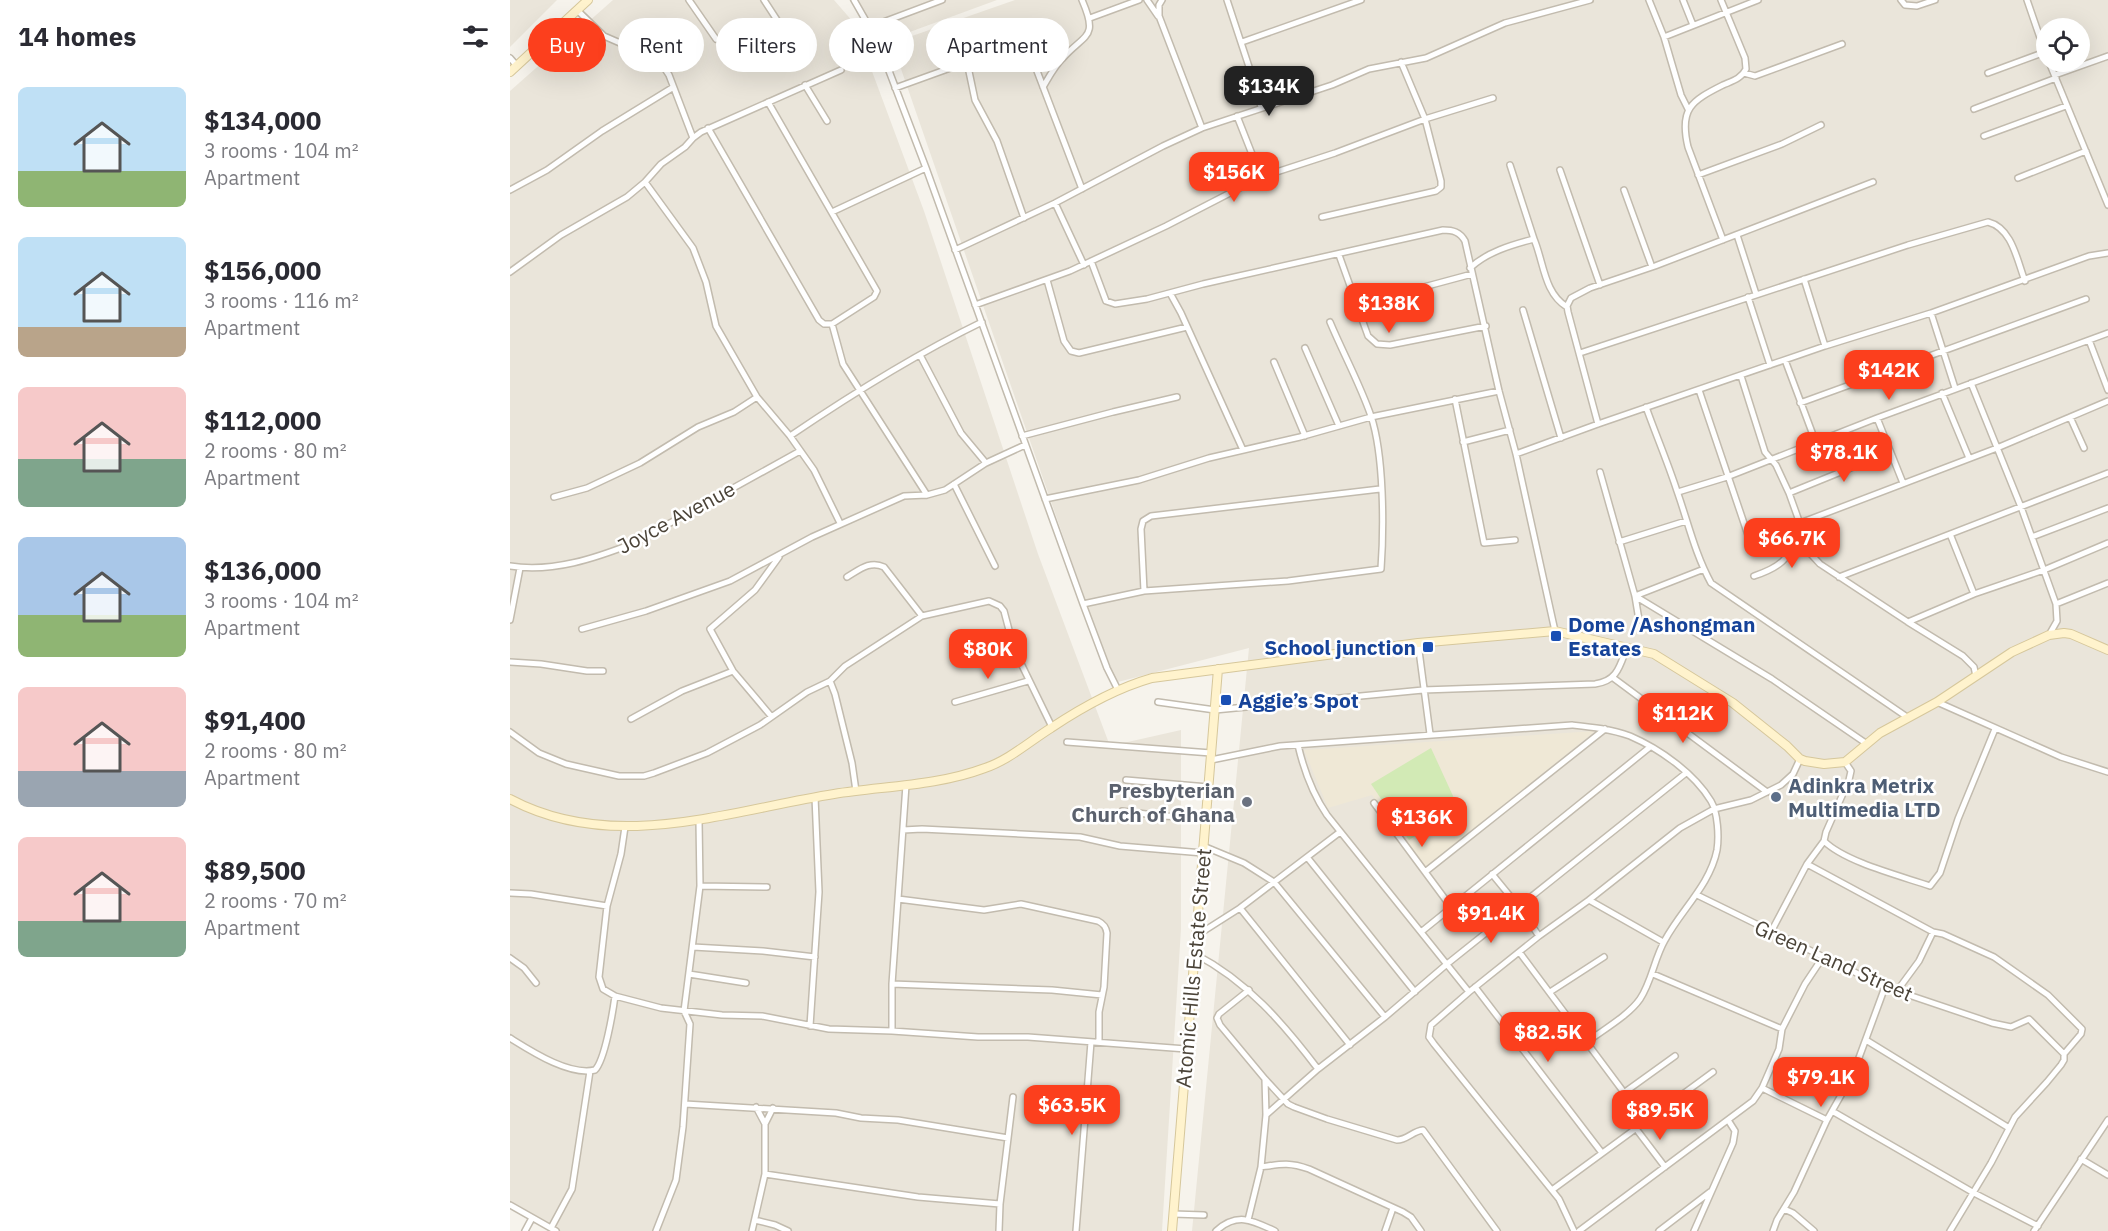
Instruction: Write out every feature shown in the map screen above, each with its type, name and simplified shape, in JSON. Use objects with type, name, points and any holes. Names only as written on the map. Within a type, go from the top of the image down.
[{"type":"street","points":[[510,58],[513,69],[588,0]]},
{"type":"street","points":[[689,0],[716,39]]},
{"type":"street","points":[[764,0],[776,18]]},
{"type":"street","points":[[854,0],[865,18]]},
{"type":"street","points":[[894,18],[942,0]]},
{"type":"street","points":[[1043,87],[1061,59],[1087,36],[1091,24],[1082,0]]},
{"type":"street","points":[[1090,18],[1139,0]]},
{"type":"street","points":[[1147,0],[1159,16],[1202,128]]},
{"type":"street","points":[[1159,16],[1159,6],[1162,0]]},
{"type":"street","points":[[1227,0],[1261,107]]},
{"type":"street","points":[[1242,42],[1361,0]]},
{"type":"street","points":[[955,250],[1055,203],[1202,128],[1332,85],[1369,69],[1426,58],[1505,23],[1590,0]]},
{"type":"street","points":[[1649,0],[1664,37],[1681,95],[1688,109]]},
{"type":"street","points":[[1683,0],[1693,25]]},
{"type":"street","points":[[1721,0],[1747,66],[1744,73],[1734,81],[1701,96],[1688,109],[1684,131],[1723,240]]},
{"type":"street","points":[[1664,37],[1758,0]]},
{"type":"street","points":[[1901,0],[1905,5],[1910,6],[1935,0]]},
{"type":"street","points":[[2027,0],[2036,25]]},
{"type":"street","points":[[577,10],[604,36],[659,60],[669,75],[672,88],[693,138]]},
{"type":"street","points":[[1744,73],[1755,76],[1842,44]]},
{"type":"street","points":[[1988,73],[2036,56]]},
{"type":"street","points":[[1974,109],[2108,56]]},
{"type":"street","points":[[1322,217],[1436,191],[1441,187],[1425,119],[1401,62]]},
{"type":"street","points":[[510,272],[561,236],[622,201],[645,182],[661,164],[708,128],[836,72]]},
{"type":"street","points":[[888,72],[926,168],[1083,604],[1107,668],[1118,690]]},
{"type":"street","points":[[895,88],[939,72]]},
{"type":"street","points":[[969,72],[975,100],[996,141],[1024,218]]},
{"type":"street","points":[[1037,72],[1082,189]]},
{"type":"street","points":[[2053,72],[2107,202]]},
{"type":"street","points":[[805,86],[827,121]]},
{"type":"street","points":[[510,190],[548,170],[602,131],[672,88]]},
{"type":"street","points":[[975,305],[1084,265],[1261,177],[1335,153],[1425,119],[1493,98]]},
{"type":"street","points":[[708,128],[819,320],[824,324],[832,324],[874,297],[877,291],[768,102]]},
{"type":"street","points":[[1984,136],[2066,106]]},
{"type":"street","points":[[1237,116],[1261,177]]},
{"type":"street","points":[[1698,175],[1782,144],[1821,125]]},
{"type":"street","points":[[2018,178],[2086,151]]},
{"type":"street","points":[[1510,165],[1533,239],[1542,259],[1549,287],[1555,297],[1568,307]]},
{"type":"street","points":[[832,212],[926,168]]},
{"type":"street","points":[[1560,170],[1600,285]]},
{"type":"street","points":[[645,182],[693,248],[706,282],[716,326],[757,397],[790,436],[814,470],[840,523]]},
{"type":"street","points":[[1598,424],[1568,307],[1571,298],[1873,182]]},
{"type":"street","points":[[1624,190],[1652,267]]},
{"type":"street","points":[[1055,203],[1084,265]]},
{"type":"street","points":[[1580,353],[1908,245],[1988,222],[1996,224],[2008,237],[2025,281]]},
{"type":"street","points":[[1091,261],[1104,297],[1111,304],[1170,293],[1449,230],[1460,234],[1465,241],[1486,326],[1555,631]]},
{"type":"street","points":[[1737,234],[1756,294]]},
{"type":"street","points":[[1357,305],[1471,271],[1479,260],[1489,254],[1533,239]]},
{"type":"street","points":[[1516,454],[1825,346],[2025,281],[2089,256],[2108,253]]},
{"type":"street","points":[[1339,255],[1368,336],[1380,346],[1486,326]]},
{"type":"street","points":[[1804,279],[1825,346]]},
{"type":"street","points":[[1047,280],[1064,341],[1071,351],[1079,353],[1187,327]]},
{"type":"street","points":[[1170,293],[1243,450]]},
{"type":"street","points":[[1748,297],[1770,365]]},
{"type":"street","points":[[1800,403],[2085,299]]},
{"type":"street","points":[[1524,310],[1561,438]]},
{"type":"street","points":[[1931,313],[1955,388]]},
{"type":"street","points":[[790,436],[860,389],[982,322]]},
{"type":"street","points":[[1083,604],[1144,591],[1288,581],[1381,569],[1383,548],[1379,454],[1371,417],[1330,322]]},
{"type":"street","points":[[832,324],[840,357],[927,495]]},
{"type":"street","points":[[1678,492],[1728,477],[1876,417],[2108,333]]},
{"type":"street","points":[[2089,340],[2108,390]]},
{"type":"street","points":[[1305,348],[1339,426]]},
{"type":"street","points":[[920,355],[961,433],[986,463]]},
{"type":"street","points":[[1785,360],[1816,443]]},
{"type":"street","points":[[1274,362],[1305,436]]},
{"type":"street","points":[[1741,376],[1765,452],[1776,465],[1789,493],[1808,551],[1820,564],[1839,577],[1968,659],[1974,667],[1976,676]]},
{"type":"street","points":[[1971,383],[2021,507],[2056,604],[2057,621],[2049,635]]},
{"type":"street","points":[[1699,390],[1751,544]]},
{"type":"street","points":[[1045,499],[1139,480],[1209,458],[1305,436],[1371,417],[1499,391]]},
{"type":"street","points":[[1942,393],[1969,458]]},
{"type":"street","points":[[554,497],[587,488],[640,463],[698,427],[734,412],[757,397]]},
{"type":"street","points":[[1022,436],[1177,397]]},
{"type":"street","points":[[1455,399],[1485,543],[1515,540]]},
{"type":"street","points":[[1800,524],[1996,448],[2108,401]]},
{"type":"street","points":[[1646,407],[1678,492],[1686,521],[1711,583],[1907,717]]},
{"type":"street","points":[[1876,417],[1903,483]]},
{"type":"street","points":[[2070,417],[2084,448]]},
{"type":"street","points":[[1463,442],[1510,430]]},
{"type":"street","points":[[582,629],[646,611],[711,588],[780,556],[840,523],[904,496],[941,492],[986,463],[1025,445]]},
{"type":"street","name":"Joyce Avenue","points":[[510,566],[520,568],[570,563],[609,553],[626,546],[800,451]]},
{"type":"street","points":[[1789,493],[1890,452]]},
{"type":"street","points":[[1599,472],[1635,597],[1639,620]]},
{"type":"street","points":[[1839,577],[2108,473]]},
{"type":"street","points":[[954,484],[995,566]]},
{"type":"street","points":[[1144,591],[1141,529],[1143,521],[1150,516],[1380,489]]},
{"type":"street","points":[[2032,537],[2108,508]]},
{"type":"street","points":[[1618,542],[1686,521]]},
{"type":"street","points":[[1755,576],[1778,567],[1803,532]]},
{"type":"street","points":[[1950,534],[1974,594]]},
{"type":"street","points":[[1908,622],[2108,543]]},
{"type":"street","points":[[771,716],[733,670],[711,633],[711,627],[748,596],[780,556]]},
{"type":"street","points":[[847,577],[868,565],[878,564],[884,567],[922,616]]},
{"type":"street","points":[[510,620],[520,568]]},
{"type":"street","points":[[1635,597],[1704,569]]},
{"type":"street","points":[[2056,604],[2108,583]]},
{"type":"street","points":[[1635,597],[1772,679],[1867,744]]},
{"type":"street","points":[[510,732],[552,759],[609,774],[632,777],[654,773],[707,753],[760,724],[807,692],[830,681],[845,666],[922,616],[989,601],[1004,611],[1014,648],[1052,727]]},
{"type":"street","points":[[510,799],[558,818],[592,824],[625,827],[666,826],[699,821],[815,797],[939,781],[987,768],[1052,727],[1118,690],[1152,678],[1418,643],[1555,631],[1654,654],[1733,703],[1800,759],[1824,764],[1845,762],[1880,733],[1937,702],[2021,647],[2049,635],[2071,634],[2108,650]]},
{"type":"street","points":[[1418,643],[1430,734]]},
{"type":"street","points":[[1158,702],[1215,710],[1423,690],[1595,684],[1606,682],[1612,677],[1627,646]]},
{"type":"street","points":[[510,662],[603,671]]},
{"type":"street","name":"Atomic Hills Estate Street","points":[[1172,1231],[1218,669]]},
{"type":"street","points":[[631,718],[698,684],[733,670]]},
{"type":"street","points":[[1612,677],[1767,792]]},
{"type":"street","points":[[830,681],[852,763],[856,791]]},
{"type":"street","points":[[955,702],[1028,681]]},
{"type":"street","points":[[1937,702],[2061,757],[2108,771]]},
{"type":"street","points":[[1067,742],[1211,757],[1280,746],[1572,725],[1605,729],[1629,736],[1666,756],[1701,788],[1714,808],[1717,850],[1697,895],[1685,908],[1663,942],[1653,974],[1641,998],[1635,1006],[1587,1042]]},
{"type":"street","points":[[1425,872],[1605,729]]},
{"type":"street","points":[[1824,841],[1831,847],[1863,862],[1930,886],[1940,873],[1958,819],[1995,729]]},
{"type":"street","points":[[1298,745],[1302,765],[1316,798],[1340,832],[1469,992]]},
{"type":"street","points":[[1421,932],[1650,747]]},
{"type":"street","points":[[1574,1231],[1567,1214],[1552,1190],[1429,1037],[1431,1025],[1539,936],[1589,900],[1680,828],[1714,808],[1734,805],[1781,785],[1792,774],[1800,759]]},
{"type":"street","points":[[1771,932],[1807,864],[1824,841],[1849,780],[1851,771],[1845,762]]},
{"type":"street","points":[[1266,1115],[1318,1069],[1686,773]]},
{"type":"street","points":[[1126,780],[1208,787]]},
{"type":"street","points":[[892,1031],[892,984],[906,785]]},
{"type":"street","points":[[810,1026],[820,868],[815,797]]},
{"type":"street","points":[[1374,803],[1451,908]]},
{"type":"street","points":[[1122,811],[1205,818]]},
{"type":"street","points":[[656,1231],[676,1180],[685,1104],[690,1024],[684,1011],[700,886],[699,821]]},
{"type":"street","points":[[625,827],[621,854],[607,906],[599,977],[603,989],[615,996],[643,1004],[684,1011],[762,1016],[810,1026],[846,1030],[1028,1037],[1186,1049]]},
{"type":"street","points":[[903,830],[1080,837],[1120,846],[1203,850],[1244,863],[1274,882],[1385,1017]]},
{"type":"street","points":[[1196,936],[1240,908],[1340,832]]},
{"type":"street","points":[[1307,857],[1415,992]]},
{"type":"street","points":[[1807,864],[1933,932],[1943,934],[1994,957],[2048,995],[2082,1029],[2081,1034],[2064,1054],[2061,1065],[2019,1111],[1974,1193],[1950,1231]]},
{"type":"street","points":[[1492,874],[1539,936]]},
{"type":"street","points":[[700,886],[767,887]]},
{"type":"street","points":[[510,893],[607,906]]},
{"type":"street","name":"Green Land Street","points":[[1697,895],[1897,992],[2008,1027],[2029,1019],[2064,1054]]},
{"type":"street","points":[[897,899],[984,910],[1021,904],[1098,921],[1106,927],[1107,933],[1104,987],[1099,1012],[1099,1042]]},
{"type":"street","points":[[1589,900],[1663,942]]},
{"type":"street","points":[[1240,908],[1350,1045]]},
{"type":"street","points":[[1897,992],[1918,961],[1933,932]]},
{"type":"street","points":[[693,947],[815,957]]},
{"type":"street","points":[[1520,953],[1646,1122]]},
{"type":"street","points":[[1195,954],[1250,990],[1289,1030],[1318,1069]]},
{"type":"street","points":[[1550,992],[1604,957]]},
{"type":"street","points":[[1579,1231],[1753,1101],[1762,1088],[1779,1049],[1782,1029],[1805,984],[1823,957]]},
{"type":"street","points":[[510,958],[524,968],[536,983]]},
{"type":"street","points":[[689,974],[746,983]]},
{"type":"street","points":[[1653,974],[1782,1029]]},
{"type":"street","points":[[892,984],[1052,990],[1102,995]]},
{"type":"street","points":[[1475,987],[1602,1153]]},
{"type":"street","points":[[1773,1231],[1794,1192],[1827,1120],[1853,1074],[1885,987]]},
{"type":"street","points":[[1250,990],[1217,1018],[1220,1025],[1284,1099],[1294,1107],[1327,1119],[1397,1140],[1407,1139],[1419,1130],[1423,1130],[1497,1231]]},
{"type":"street","points":[[510,1038],[554,1062],[590,1071],[597,1068],[600,1062],[613,1016],[615,996]]},
{"type":"street","points":[[1866,1040],[2009,1128]]},
{"type":"street","points":[[1076,1231],[1091,1042]]},
{"type":"street","points":[[1625,1092],[1675,1056]]},
{"type":"street","points":[[510,1205],[554,1229],[572,1189],[590,1071]]},
{"type":"street","points":[[1552,1190],[1637,1130],[1713,1072]]},
{"type":"street","points":[[1248,1220],[1261,1167],[1266,1115],[1265,1078]]},
{"type":"street","points":[[1762,1088],[1827,1120]]},
{"type":"street","points":[[999,1231],[1000,1204],[1013,1097]]},
{"type":"street","points":[[685,1104],[836,1113],[861,1118],[898,1120],[1008,1138]]},
{"type":"street","points":[[756,1107],[765,1124]]},
{"type":"street","points":[[752,1231],[765,1174],[765,1124],[773,1108]]},
{"type":"street","points":[[1832,1111],[2036,1228],[2108,1120]]},
{"type":"street","points":[[1694,1231],[1732,1143],[1735,1131],[1728,1120]]},
{"type":"street","points":[[1637,1130],[1665,1167]]},
{"type":"street","points":[[2080,1159],[2108,1174]]},
{"type":"street","points":[[1261,1167],[1292,1163],[1411,1216],[1421,1231]]},
{"type":"street","points":[[765,1174],[909,1196],[1000,1204]]},
{"type":"street","points":[[1659,1231],[1712,1191]]},
{"type":"street","points":[[1385,1231],[1393,1208]]},
{"type":"street","points":[[1784,1209],[1793,1213],[1814,1231]]},
{"type":"street","points":[[1173,1214],[1204,1215]]},
{"type":"street","points":[[525,1231],[532,1218]]},
{"type":"street","points":[[1216,1231],[1233,1219],[1248,1220],[1275,1231]]},
{"type":"street","points":[[755,1220],[788,1231]]},
{"type":"shaded area","points":[[510,0],[557,0],[539,18],[528,18],[528,29],[510,47]]},
{"type":"shaded area","points":[[613,0],[834,0],[850,18],[829,18],[829,72],[872,72],[924,211],[1038,554],[1110,746],[1181,730],[1181,929],[1162,1231],[557,1231],[510,1201],[510,91],[532,72],[606,72],[606,18],[593,18]]},
{"type":"shaded area","points":[[849,0],[997,0],[948,18],[926,18],[926,26],[914,30],[914,18],[867,18]]},
{"type":"shaded area","points":[[1015,0],[2108,0],[2108,1231],[1192,1231],[1249,648],[1114,683],[902,72],[914,72],[914,35],[926,31],[926,72],[1069,72],[1069,18],[964,18]]},
{"type":"shaded area","points":[[1595,731],[1426,868],[1372,795],[1328,808],[1304,750]]},
{"type":"green space","points":[[1431,748],[1459,809],[1409,840],[1371,784]]},
{"type":"place","name":"Dome /Ashongman Estates","points":[[1556,636]]},
{"type":"place","name":"School junction","points":[[1428,647]]},
{"type":"place","name":"Aggie’s Spot","points":[[1226,700]]},
{"type":"place","name":"Adinkra Metrix Multimedia LTD","points":[[1776,797]]},
{"type":"place","name":"Presbyterian Church of Ghana","points":[[1247,802]]}]
